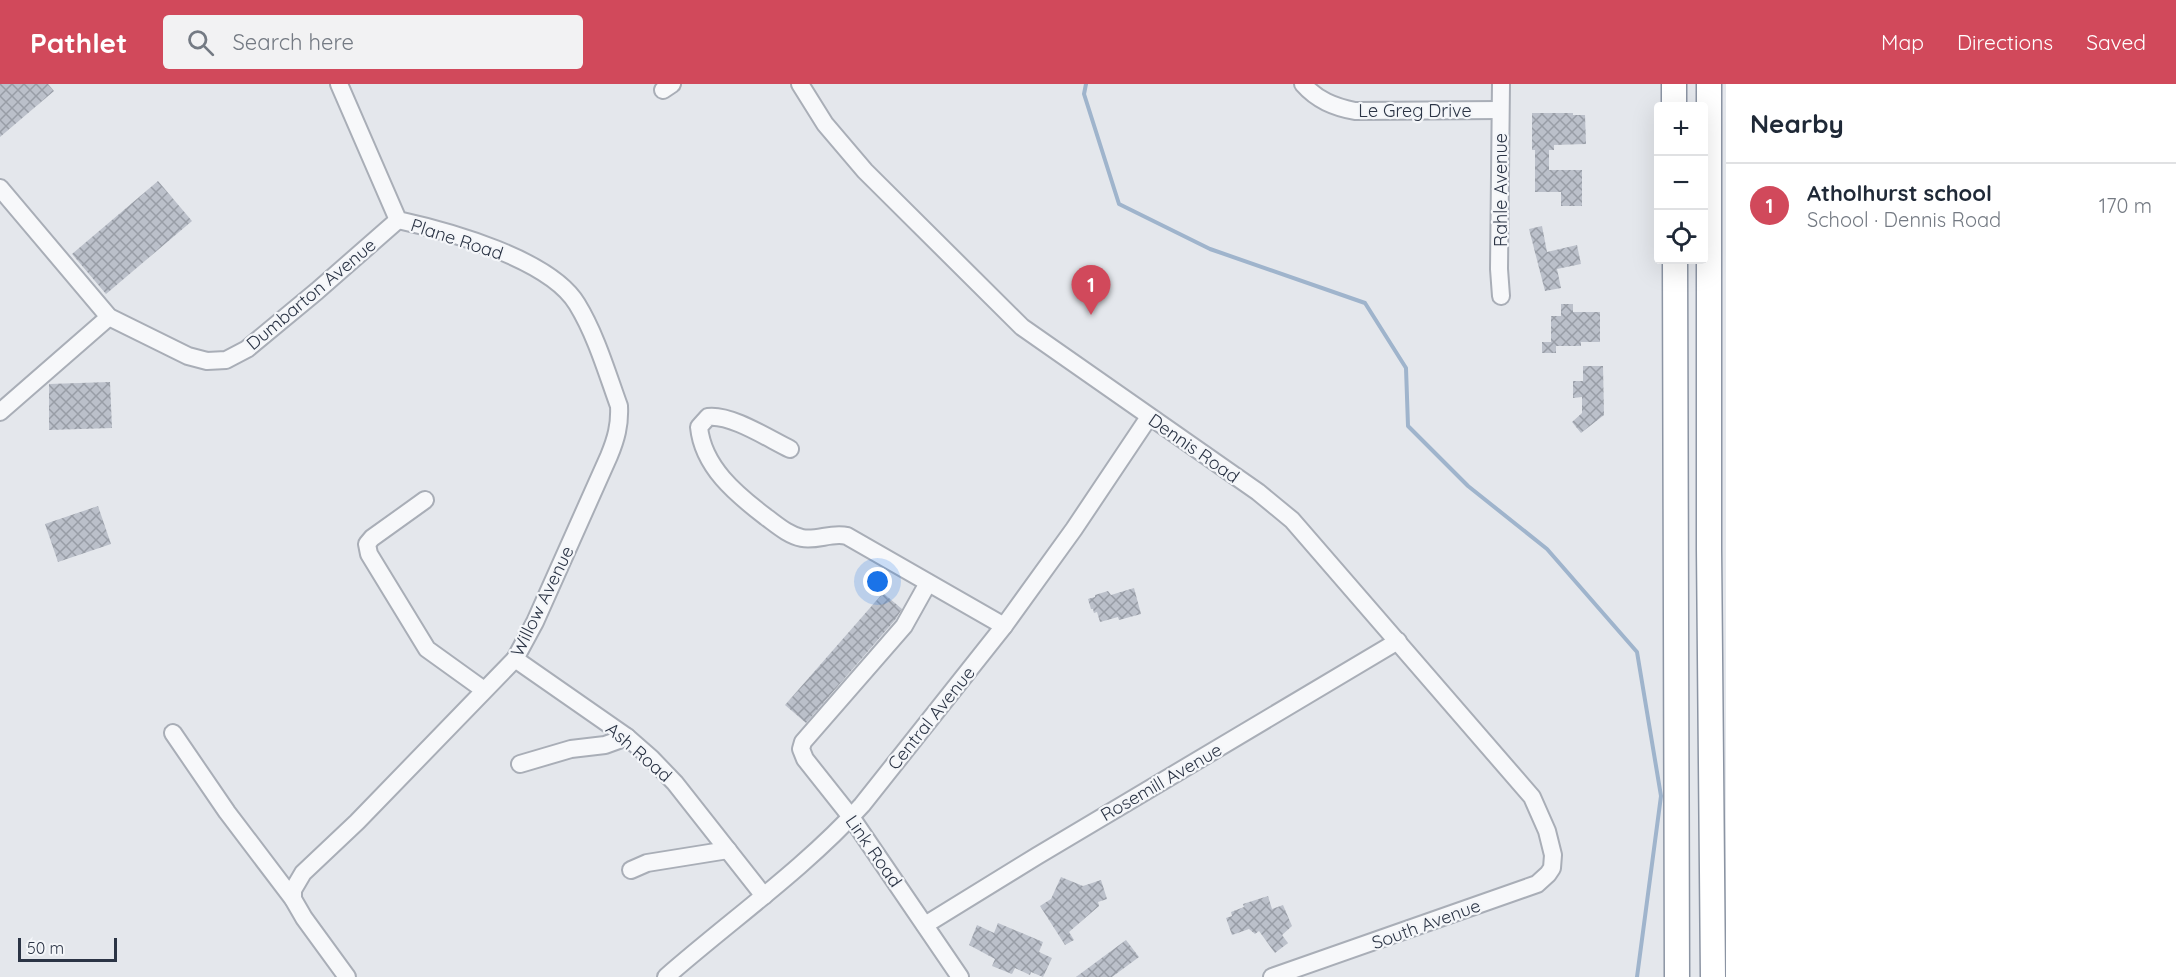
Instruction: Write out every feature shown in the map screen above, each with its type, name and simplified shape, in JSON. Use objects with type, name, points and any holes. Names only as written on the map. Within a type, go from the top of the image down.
[{"type":"highway","points":[[1674,84],[1674,102]]},
{"type":"highway","points":[[1709,84],[1709,549],[1713,977]]},
{"type":"highway","points":[[1675,264],[1677,977]]},
{"type":"street","name":"Plane Road","points":[[339,84],[398,220],[428,227],[524,261],[556,281],[577,303]]},
{"type":"street","name":"Dennis Road","points":[[800,84],[825,123],[865,171],[1023,327],[1283,511],[1532,797],[1539,809],[1551,845]]},
{"type":"street","name":"Le Greg Drive","points":[[1303,84],[1323,101],[1355,111],[1500,110]]},
{"type":"street","name":"Rahle Avenue","points":[[1501,84],[1499,268],[1501,296]]},
{"type":"street","name":"Dumbarton Avenue","points":[[0,188],[109,317],[188,356],[207,360],[226,360],[247,349],[398,220]]},
{"type":"street","name":"Willow Avenue","points":[[293,899],[293,890],[303,873],[357,822],[515,659],[535,622],[617,433],[619,406],[586,320],[577,303]]},
{"type":"street","points":[[0,412],[109,317]]},
{"type":"street","points":[[790,449],[731,420],[715,416],[708,417],[699,427],[705,450],[716,469],[737,495],[784,531],[812,539],[834,534],[847,536],[1004,626]]},
{"type":"street","name":"Central Avenue","points":[[666,977],[842,828],[1004,626],[1149,417]]},
{"type":"street","points":[[425,500],[372,538],[367,544],[369,554],[427,649],[484,690]]},
{"type":"street","name":"Link Road","points":[[928,583],[904,626],[803,742],[802,753],[851,817],[960,977]]},
{"type":"street","name":"Rosemill Avenue","points":[[925,925],[1398,641]]},
{"type":"street","name":"Ash Road","points":[[515,659],[627,738],[651,758],[675,783],[764,896]]},
{"type":"street","points":[[173,733],[227,812],[293,899],[347,977]]},
{"type":"street","points":[[520,764],[571,749],[605,746],[627,738]]},
{"type":"street","name":"South Avenue","points":[[1272,977],[1537,884],[1552,868],[1551,845]]},
{"type":"street","points":[[631,870],[647,863],[728,850]]},
{"type":"building","points":[[0,84],[48,84],[54,91],[0,137]]},
{"type":"building","points":[[1532,113],[1585,115],[1586,144],[1554,145],[1554,150],[1549,150],[1549,170],[1582,170],[1582,206],[1561,206],[1561,192],[1535,192]]},
{"type":"building","points":[[158,181],[192,221],[106,294],[72,254]]},
{"type":"building","points":[[1542,226],[1547,252],[1577,245],[1581,264],[1557,269],[1561,288],[1545,291],[1529,229]]},
{"type":"building","points":[[1561,304],[1573,304],[1573,312],[1600,312],[1600,342],[1581,342],[1581,346],[1556,346],[1556,353],[1542,353],[1542,342],[1551,342],[1551,316],[1561,316]]},
{"type":"building","points":[[1583,366],[1603,366],[1604,415],[1581,433],[1572,422],[1582,413],[1582,397],[1573,398],[1573,381],[1583,381]]},
{"type":"building","points":[[110,382],[112,428],[49,430],[49,384]]},
{"type":"building","points":[[98,506],[111,544],[58,562],[45,524]]},
{"type":"building","points":[[1134,588],[1141,614],[1100,622],[1097,612],[1094,613],[1091,609],[1088,599],[1108,591],[1111,595]]},
{"type":"building","points":[[883,593],[902,609],[806,723],[785,705]]},
{"type":"building","points":[[1061,877],[1083,886],[1101,880],[1107,899],[1098,902],[1099,906],[1069,932],[1074,940],[1065,945],[1040,906],[1051,899]]},
{"type":"building","points":[[1268,896],[1272,909],[1283,905],[1292,926],[1282,935],[1288,943],[1275,953],[1259,931],[1255,934],[1249,929],[1232,935],[1226,918],[1232,916],[1231,912],[1244,907],[1243,904]]},
{"type":"building","points":[[998,923],[1043,942],[1039,952],[1052,958],[1043,977],[1031,972],[1030,975],[1015,968],[1012,974],[992,966],[995,959],[969,945],[977,925],[994,933]]},
{"type":"building","points":[[1126,940],[1139,957],[1112,977],[1076,977]]},
{"type":"waterway","points":[[1086,84],[1084,94],[1119,204],[1210,249],[1365,303],[1406,368],[1408,426],[1468,486],[1547,549],[1637,652],[1661,796],[1637,977]]},
{"type":"place","name":"Atholhurst school","points":[[1091,315]]}]
